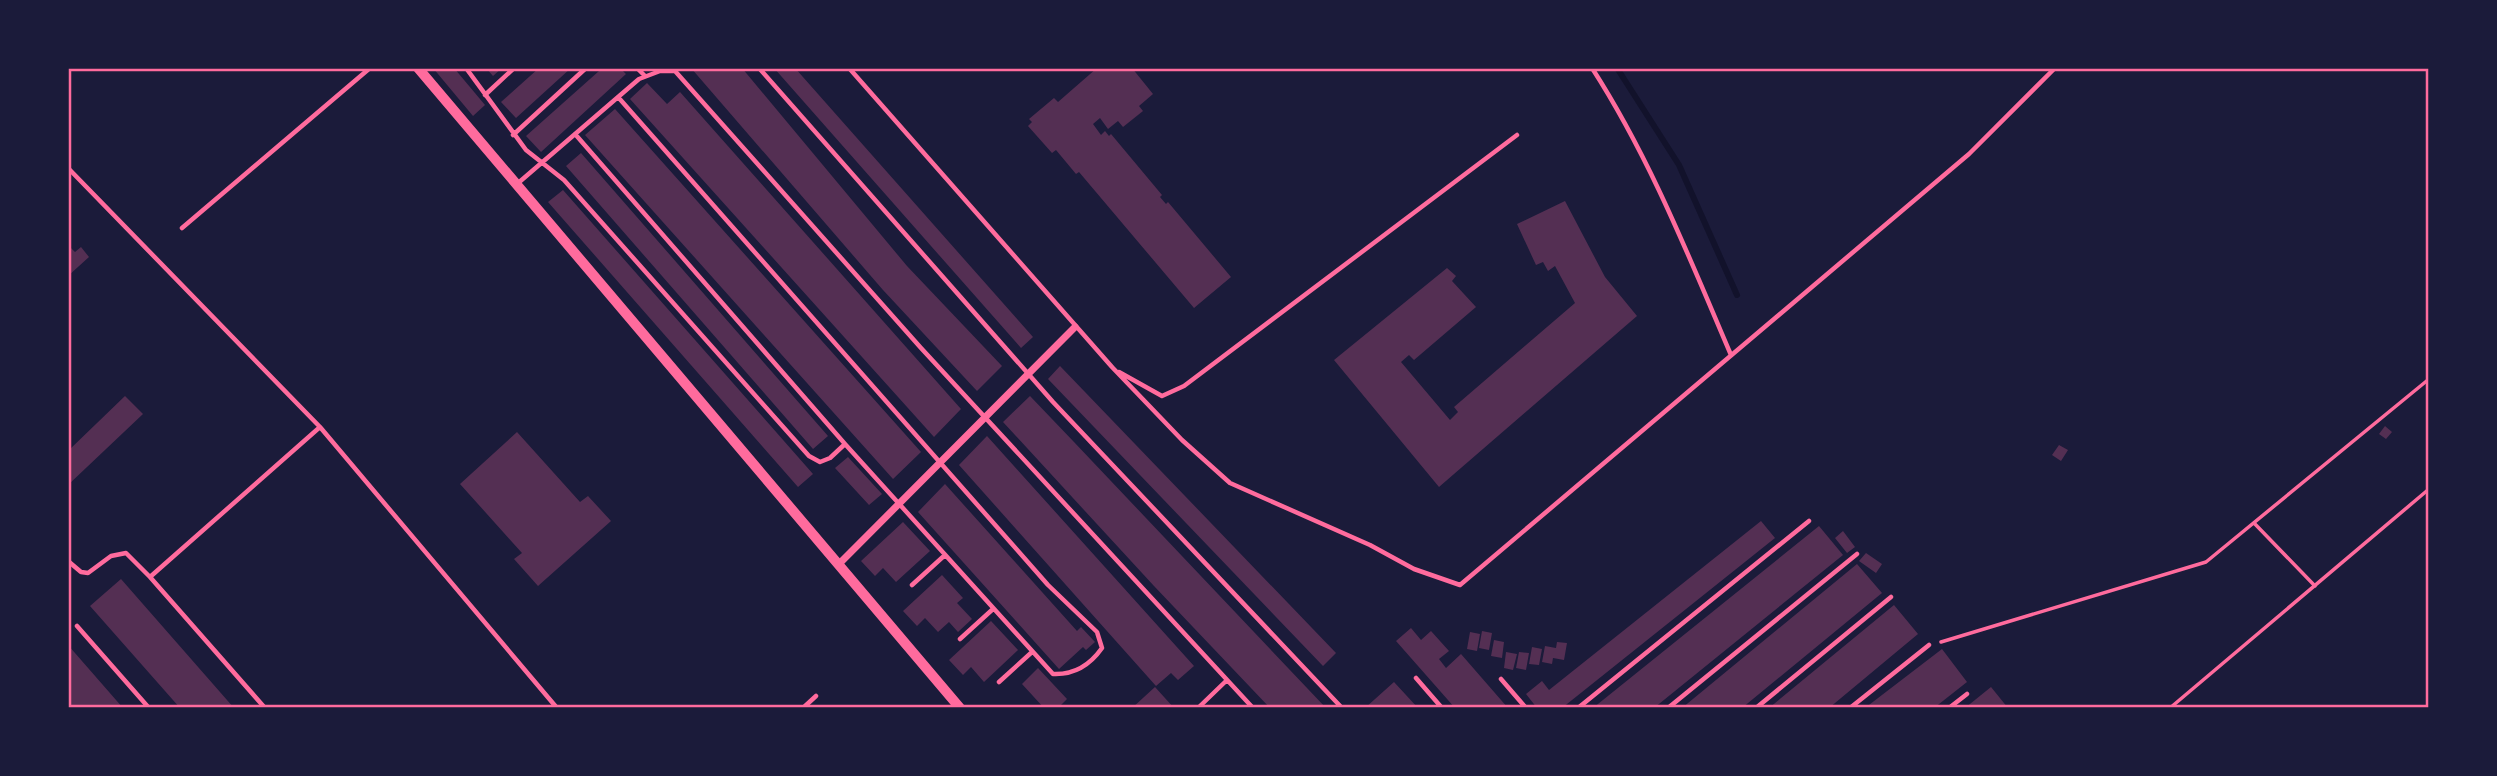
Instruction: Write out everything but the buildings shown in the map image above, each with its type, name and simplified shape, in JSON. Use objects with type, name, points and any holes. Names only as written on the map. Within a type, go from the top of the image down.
[{"type":"street","points":[[418,68],[960,708]]},
{"type":"street","points":[[839,564],[1075,327]]},
{"type":"lane","points":[[182,228],[370,68]]},
{"type":"lane","points":[[466,68],[513,135],[564,180],[808,456],[820,461],[830,458],[845,444]]},
{"type":"lane","points":[[485,95],[514,68]]},
{"type":"lane","points":[[513,135],[586,68]]},
{"type":"lane","points":[[638,68],[645,76]]},
{"type":"lane","points":[[759,68],[1028,374],[1342,708]]},
{"type":"lane","points":[[849,68],[1075,327],[1182,440],[1230,483],[1370,545],[1415,569],[1460,585],[1969,154],[2055,68]]},
{"type":"lane","points":[[1592,68],[1619,110],[1664,198],[1731,355]]},
{"type":"lane","points":[[517,184],[645,76],[660,71],[675,71],[984,418],[1253,708]]},
{"type":"lane","points":[[575,134],[845,444],[1053,674],[1064,674],[1087,665],[1102,648],[1101,640],[940,463],[618,97]]},
{"type":"lane","points":[[1111,366],[1162,396],[1184,386],[1517,135]]},
{"type":"lane","points":[[68,168],[320,427],[557,708]]},
{"type":"lane","points":[[150,577],[320,427]]},
{"type":"lane","points":[[1578,708],[1809,520]]},
{"type":"lane","points":[[68,561],[81,572],[88,573],[111,556],[126,552],[265,708]]},
{"type":"lane","points":[[1668,708],[1857,554]]},
{"type":"lane","points":[[912,585],[945,555]]},
{"type":"lane","points":[[1756,708],[1891,597]]},
{"type":"lane","points":[[960,639],[993,609]]},
{"type":"lane","points":[[77,626],[149,708]]},
{"type":"lane","points":[[1850,708],[1929,645]]},
{"type":"lane","points":[[999,682],[1032,652]]},
{"type":"lane","points":[[1416,678],[1441,708]]},
{"type":"lane","points":[[1501,679],[1526,708]]},
{"type":"lane","points":[[1198,708],[1226,681]]},
{"type":"lane","points":[[1949,708],[1967,694]]},
{"type":"lane","points":[[803,708],[816,696]]},
{"type":"path","points":[[1929,645],[2206,562],[2429,379]]},
{"type":"path","points":[[2171,708],[2429,489]]},
{"type":"path","points":[[2254,523],[2315,586]]},
{"type":"waterway","points":[[1617,68],[1679,165],[1737,295]]}]
